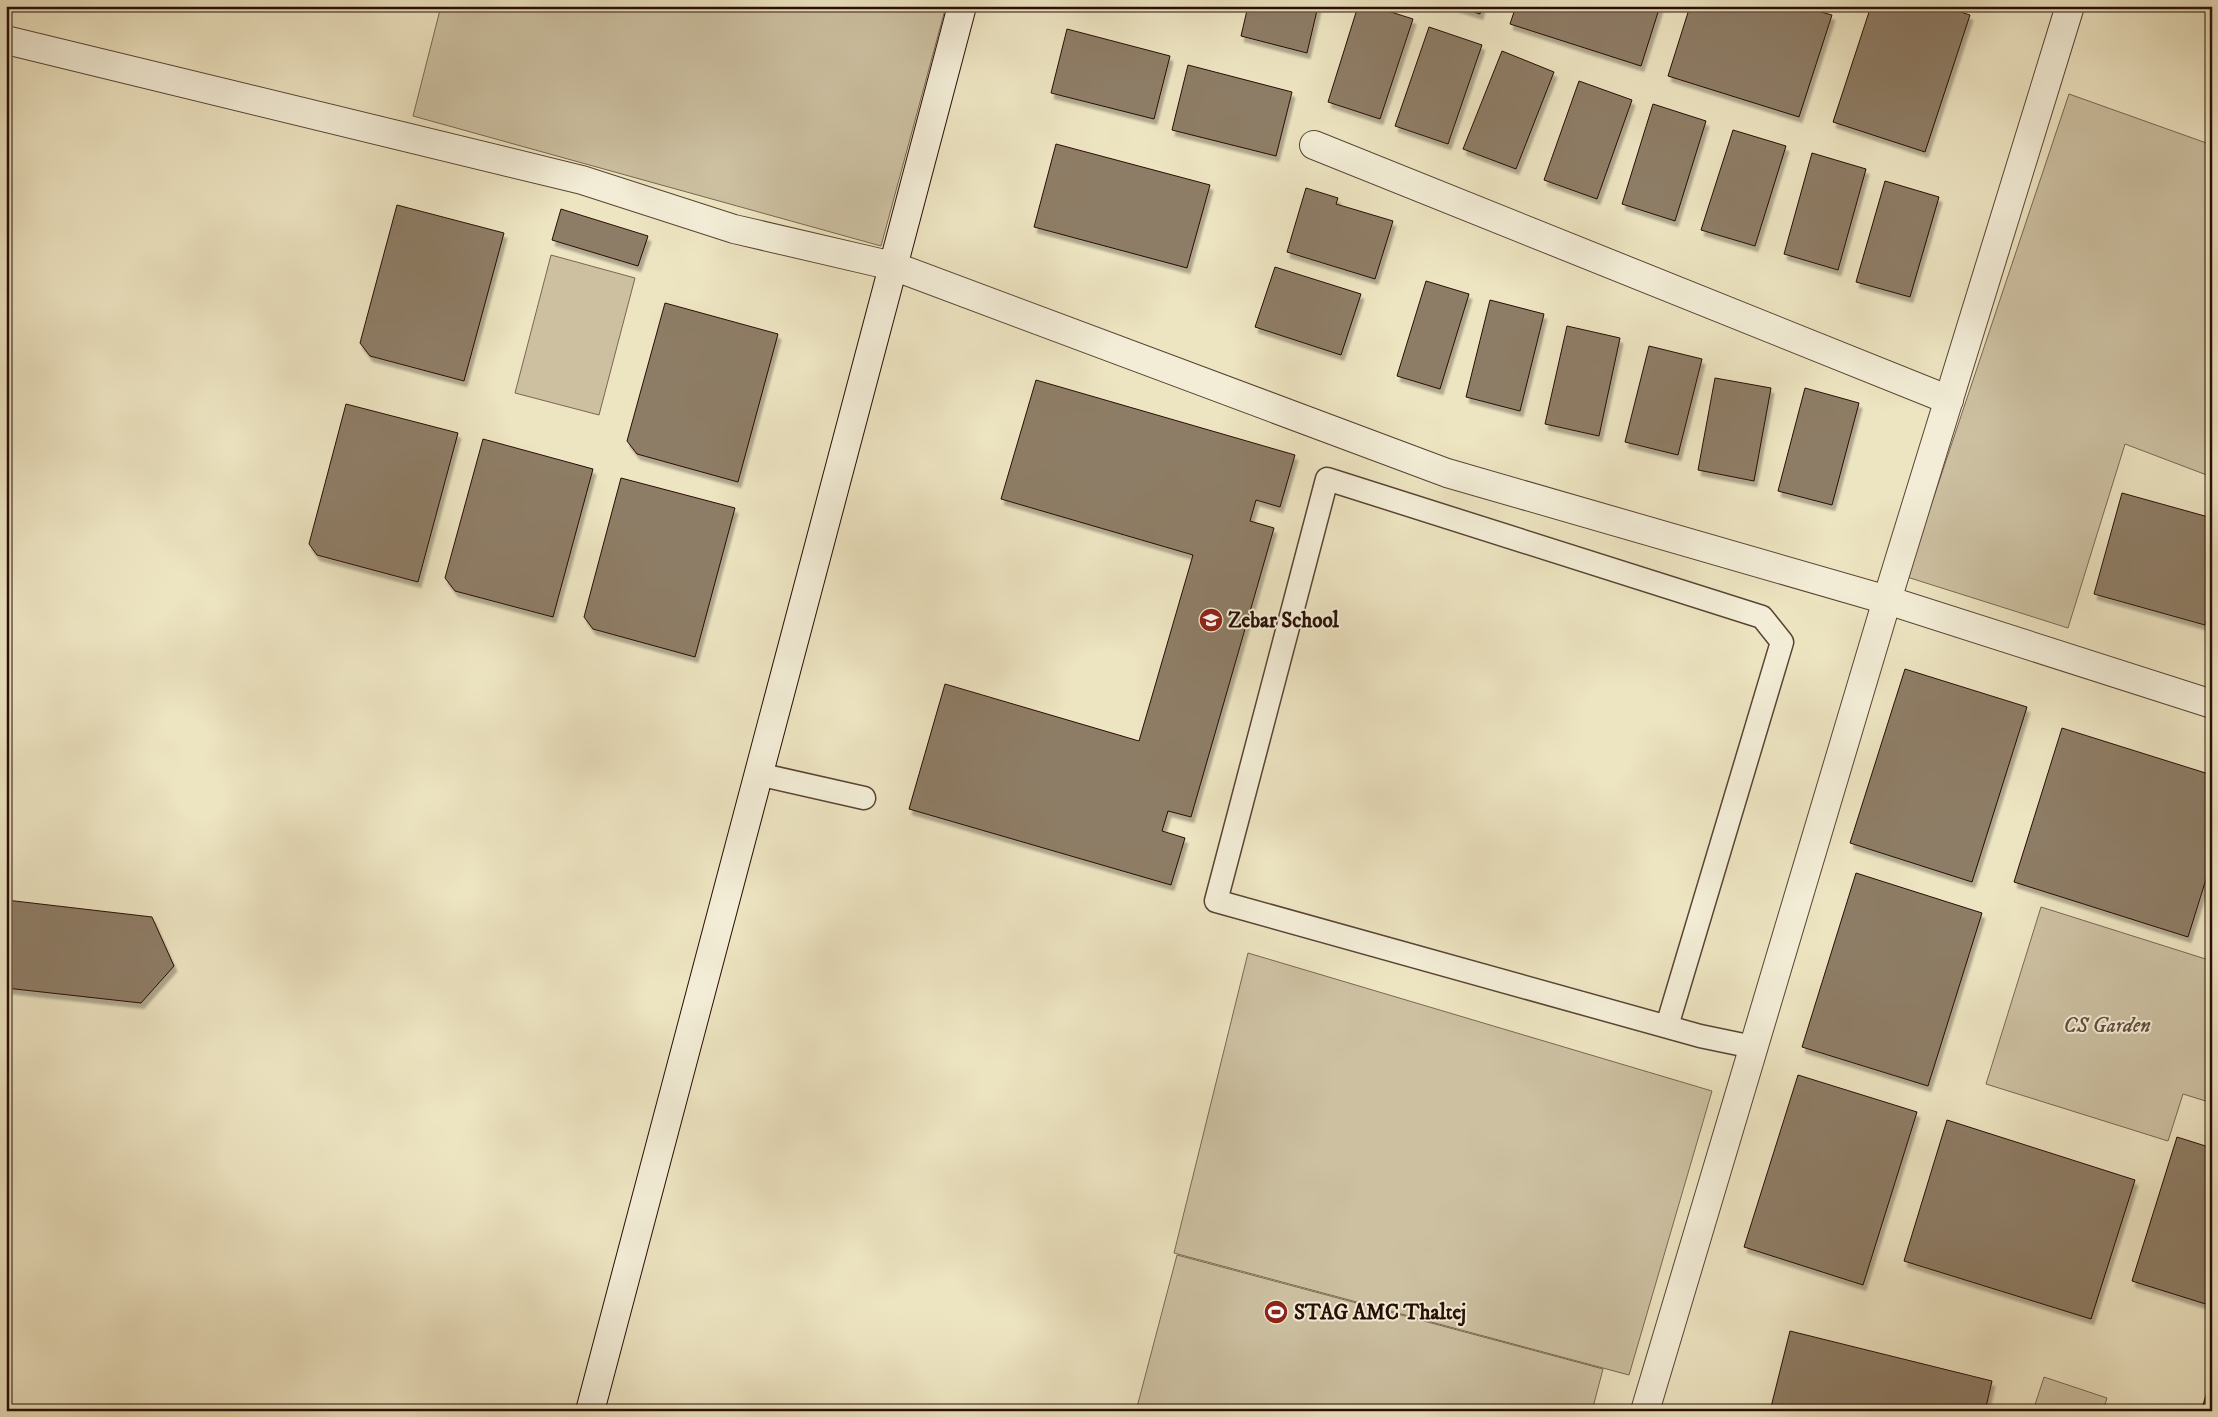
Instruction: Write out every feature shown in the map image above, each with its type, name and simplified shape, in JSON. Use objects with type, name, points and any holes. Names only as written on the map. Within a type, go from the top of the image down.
[{"type":"street","points":[[590,1411],[962,6]]},
{"type":"street","points":[[1645,1411],[1887,600],[2070,6]]},
{"type":"street","points":[[6,40],[582,180],[734,229],[893,266],[1447,473],[1887,600],[2212,704]]},
{"type":"street","points":[[1314,145],[1949,400]]},
{"type":"lane","points":[[1667,1026],[1782,642],[1762,617],[1327,479],[1216,902],[1700,1036],[1753,1047]]},
{"type":"lane","points":[[758,774],[864,798]]},
{"type":"green space","points":[[441,6],[946,6],[881,246],[413,116]]},
{"type":"green space","points":[[2069,94],[2212,145],[2212,477],[2125,444],[2068,628],[1907,577]]},
{"type":"green space","points":[[551,255],[635,278],[599,415],[515,393]]},
{"type":"green space","name":"CS Garden","points":[[2041,907],[2212,961],[2212,1103],[2183,1094],[2168,1141],[1986,1084]]},
{"type":"green space","points":[[1248,953],[1712,1091],[1629,1375],[1174,1253]]},
{"type":"green space","name":"STAG AMC Thaltej","points":[[1177,1255],[1603,1369],[1592,1411],[1136,1411]]},
{"type":"green space","points":[[2044,1377],[2107,1398],[2103,1411],[2033,1411]]},
{"type":"building","points":[[1248,6],[1318,6],[1307,53],[1241,36]]},
{"type":"building","points":[[1358,6],[1372,6],[1413,19],[1380,119],[1328,102]]},
{"type":"building","points":[[1455,6],[1482,6],[1480,14]]},
{"type":"building","points":[[1516,6],[1660,6],[1641,66],[1510,24]]},
{"type":"building","points":[[1690,6],[1823,6],[1821,12],[1832,15],[1799,117],[1668,76]]},
{"type":"building","points":[[1871,6],[1942,6],[1970,15],[1925,152],[1833,122]]},
{"type":"building","points":[[1429,27],[1482,45],[1448,144],[1395,126]]},
{"type":"building","points":[[1067,29],[1170,56],[1154,119],[1051,93]]},
{"type":"building","points":[[1502,51],[1554,72],[1516,169],[1463,149]]},
{"type":"building","points":[[1188,65],[1292,92],[1276,156],[1172,130]]},
{"type":"building","points":[[1579,81],[1632,100],[1597,199],[1544,180]]},
{"type":"building","points":[[1653,104],[1706,121],[1675,221],[1622,204]]},
{"type":"building","points":[[1733,130],[1786,146],[1755,246],[1701,230]]},
{"type":"building","points":[[1056,144],[1210,185],[1187,268],[1034,227]]},
{"type":"building","points":[[1812,153],[1866,169],[1838,270],[1784,254]]},
{"type":"building","points":[[1885,181],[1939,197],[1910,297],[1856,282]]},
{"type":"building","points":[[1306,188],[1338,198],[1336,204],[1393,221],[1375,279],[1287,252]]},
{"type":"building","points":[[397,205],[504,233],[464,381],[370,356],[360,343]]},
{"type":"building","points":[[561,209],[648,236],[638,266],[552,240]]},
{"type":"building","points":[[1275,267],[1361,294],[1341,355],[1255,327]]},
{"type":"building","points":[[1426,281],[1469,294],[1440,389],[1397,376]]},
{"type":"building","points":[[1490,300],[1544,314],[1520,411],[1466,397]]},
{"type":"building","points":[[665,303],[778,334],[738,482],[637,454],[627,441]]},
{"type":"building","points":[[1567,326],[1620,338],[1599,436],[1545,424]]},
{"type":"building","points":[[1649,346],[1702,359],[1678,455],[1625,442]]},
{"type":"building","points":[[1715,378],[1771,388],[1754,481],[1698,470]]},
{"type":"building","name":"Zebar School","points":[[1036,380],[1295,455],[1280,507],[1256,500],[1250,521],[1274,528],[1191,817],[1168,811],[1162,831],[1185,838],[1171,885],[909,809],[945,684],[1139,741],[1193,555],[1001,499]]},
{"type":"building","points":[[1805,388],[1859,403],[1832,505],[1778,491]]},
{"type":"building","points":[[346,404],[458,433],[418,582],[317,555],[309,544]]},
{"type":"building","points":[[483,439],[593,469],[553,617],[455,591],[445,578]]},
{"type":"building","points":[[621,478],[735,508],[695,657],[593,629],[584,617]]},
{"type":"building","points":[[2122,493],[2212,518],[2212,599],[2205,625],[2094,594]]},
{"type":"building","points":[[1905,669],[2027,707],[1972,882],[1850,843]]},
{"type":"building","points":[[2062,728],[2212,775],[2212,860],[2188,937],[2014,882]]},
{"type":"building","points":[[1856,873],[1982,913],[1928,1086],[1802,1047]]},
{"type":"building","points":[[6,900],[152,917],[174,966],[141,1003],[6,988]]},
{"type":"building","points":[[1798,1075],[1917,1112],[1863,1285],[1744,1247]]},
{"type":"building","points":[[1947,1120],[2135,1180],[2091,1319],[1904,1261]]},
{"type":"building","points":[[2177,1137],[2212,1148],[2212,1306],[2132,1281]]},
{"type":"building","points":[[1790,1331],[1992,1381],[1985,1411],[1770,1411]]},
{"type":"building","points":[[2207,1392],[2212,1394],[2212,1411],[2201,1411]]},
{"type":"place","name":"Zebar School","points":[[1211,620]]},
{"type":"place","name":"STAG AMC Thaltej","points":[[1276,1312]]}]
